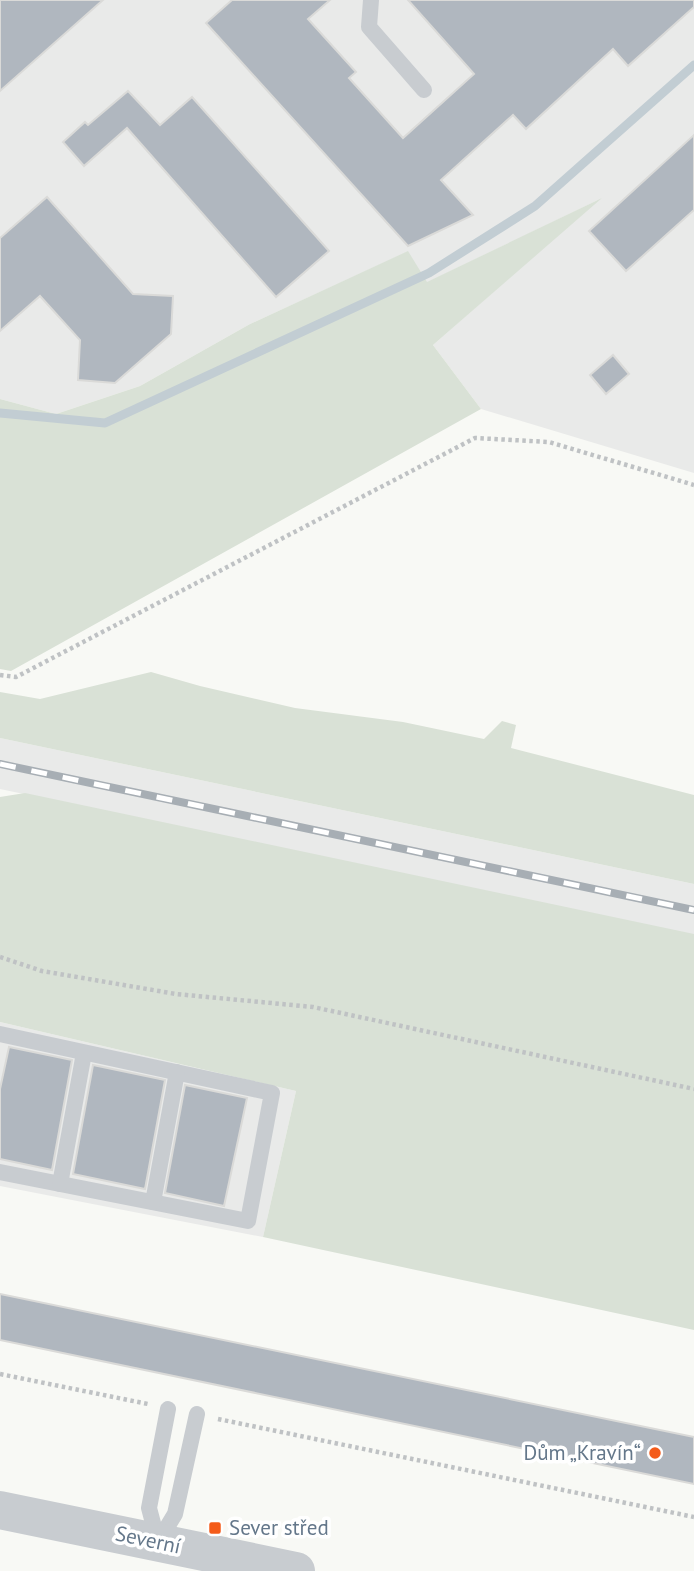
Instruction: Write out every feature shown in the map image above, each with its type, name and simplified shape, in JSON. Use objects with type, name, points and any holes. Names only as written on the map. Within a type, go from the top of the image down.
[{"type":"street","name":"Severní","points":[[0,1510],[296,1571]]},
{"type":"lane","points":[[371,0],[369,27],[424,90]]},
{"type":"lane","points":[[0,1034],[272,1093],[248,1221],[0,1172]]},
{"type":"lane","points":[[60,1184],[84,1053]]},
{"type":"lane","points":[[153,1202],[177,1072]]},
{"type":"lane","points":[[158,1542],[149,1508],[168,1409]]},
{"type":"lane","points":[[158,1542],[175,1514],[197,1414]]},
{"type":"path","points":[[0,675],[16,677],[475,438],[550,442],[694,485]]},
{"type":"path","points":[[0,957],[42,971],[176,994],[313,1007],[694,1089]]},
{"type":"path","points":[[0,1374],[168,1409]]},
{"type":"path","points":[[197,1414],[694,1517]]},
{"type":"shaded area","points":[[0,0],[694,0],[694,473],[481,409],[433,345],[598,200],[426,283],[407,252],[250,324],[140,386],[56,414],[0,399]]},
{"type":"shaded area","points":[[602,198],[433,345],[481,409],[11,671],[0,669],[0,399],[56,414],[140,386],[250,324],[408,251],[427,282]]},
{"type":"shaded area","points":[[151,672],[295,708],[403,722],[484,739],[502,721],[516,725],[511,748],[694,795],[694,884],[0,738],[0,692],[40,699]]},
{"type":"shaded area","points":[[0,738],[694,884],[694,935],[0,789]]},
{"type":"shaded area","points":[[25,793],[694,934],[694,1330],[263,1237],[296,1091],[0,1022],[0,797]]},
{"type":"shaded area","points":[[0,1022],[296,1091],[263,1237],[0,1186]]},
{"type":"building","points":[[0,0],[103,0],[0,91]]},
{"type":"building","points":[[232,0],[330,0],[308,19],[356,72],[349,78],[403,138],[474,74],[408,0],[694,0],[694,7],[628,66],[613,49],[526,129],[513,115],[441,180],[473,215],[408,246],[206,23]]},
{"type":"building","points":[[128,91],[160,125],[192,97],[329,251],[276,297],[127,128],[84,166],[63,142],[85,122],[88,125]]},
{"type":"building","points":[[694,135],[694,210],[626,271],[589,231]]},
{"type":"building","points":[[47,197],[133,294],[173,296],[171,334],[115,383],[78,380],[80,340],[40,296],[0,331],[0,238]]},
{"type":"building","points":[[613,355],[629,374],[606,394],[590,375]]},
{"type":"building","points":[[9,1047],[72,1060],[52,1170],[0,1159],[0,1089]]},
{"type":"building","points":[[93,1065],[165,1080],[145,1189],[73,1174]]},
{"type":"building","points":[[185,1085],[247,1098],[224,1206],[165,1193]]},
{"type":"building","points":[[0,1294],[694,1437],[694,1484],[0,1340]]},
{"type":"waterway","points":[[0,413],[105,423],[429,273],[535,206],[694,65]]},
{"type":"railway","points":[[0,764],[694,910]]},
{"type":"place","name":"Dům „Kravín“","points":[[655,1453]]},
{"type":"place","name":"Sever střed","points":[[215,1528]]}]
